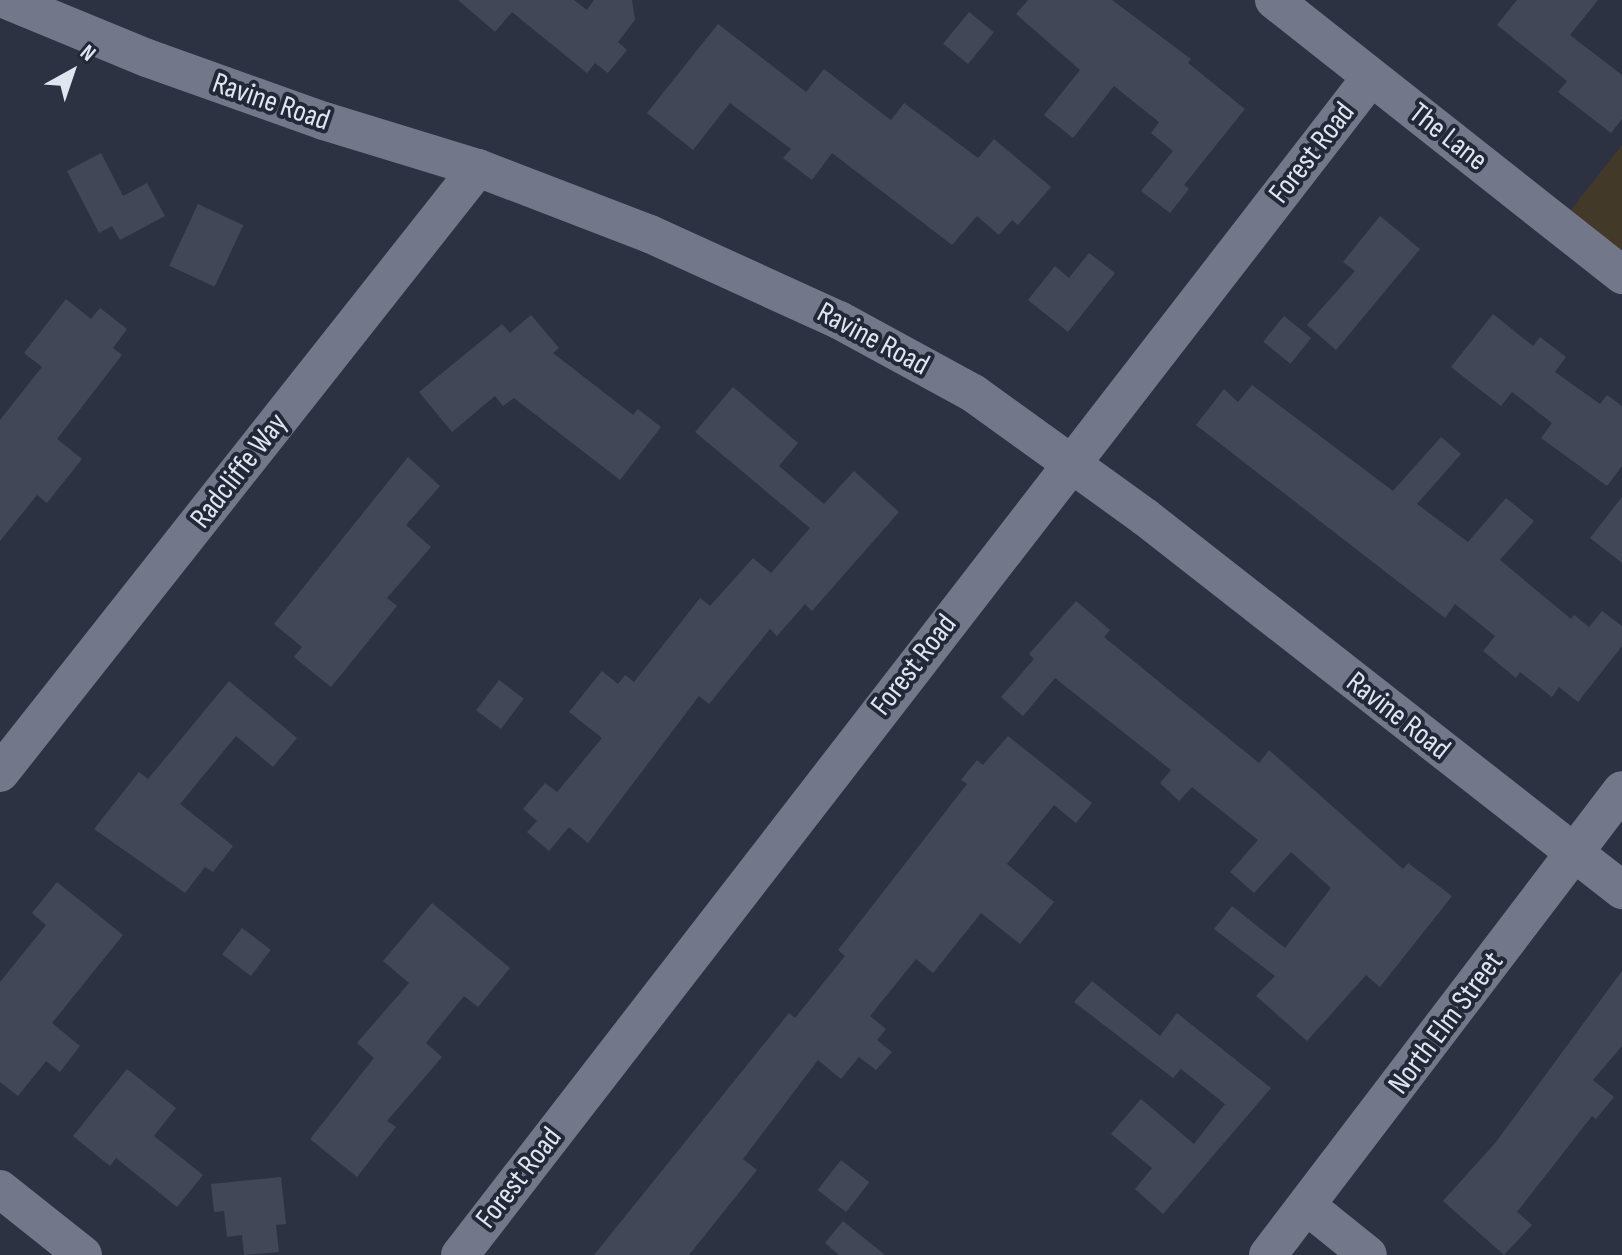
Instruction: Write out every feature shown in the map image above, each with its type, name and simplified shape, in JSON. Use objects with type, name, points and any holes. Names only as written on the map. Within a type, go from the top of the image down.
[{"type":"street","name":"Ravine Road","points":[[6,0],[295,111],[478,168],[650,234],[839,320],[973,393],[1070,462],[1622,890]]},
{"type":"street","name":"The Lane","points":[[1274,0],[1622,275]]},
{"type":"street","name":"Forest Road","points":[[460,1255],[1070,462],[1371,77]]},
{"type":"street","name":"Radcliffe Way","points":[[0,773],[478,168]]},
{"type":"street","name":"North Elm Street","points":[[1268,1255],[1622,790]]},
{"type":"street","points":[[0,1189],[44,1243],[83,1255]]},
{"type":"street","points":[[1307,1206],[1368,1255]]},
{"type":"shaded area","points":[[1622,145],[1622,252],[1570,211]]},
{"type":"building","points":[[458,0],[574,0],[587,10],[594,0],[632,0],[635,20],[618,42],[627,50],[608,73],[595,63],[587,73],[512,12],[495,32]]},
{"type":"building","points":[[1028,0],[1112,0],[1191,59],[1188,63],[1245,109],[1184,185],[1189,189],[1170,213],[1141,191],[1173,151],[1151,133],[1159,122],[1114,86],[1073,138],[1044,115],[1080,70],[1016,14]]},
{"type":"building","points":[[1517,0],[1598,0],[1570,35],[1622,75],[1622,119],[1611,133],[1558,92],[1567,81],[1497,25]]},
{"type":"building","points":[[969,12],[994,32],[968,64],[943,44]]},
{"type":"building","points":[[718,24],[806,92],[824,69],[891,120],[904,103],[978,158],[994,139],[1051,187],[1018,225],[1012,220],[999,235],[977,216],[952,245],[832,153],[812,180],[783,158],[791,149],[730,103],[693,150],[647,113]]},
{"type":"building","points":[[101,153],[123,196],[147,183],[165,216],[120,240],[112,226],[99,233],[67,171]]},
{"type":"building","points":[[198,204],[243,225],[215,287],[169,266]]},
{"type":"building","points":[[1380,216],[1420,249],[1336,350],[1307,325],[1355,271],[1343,262]]},
{"type":"building","points":[[1089,253],[1115,273],[1068,332],[1028,300],[1055,266],[1069,278]]},
{"type":"building","points":[[66,299],[91,319],[100,308],[127,329],[113,348],[122,355],[57,439],[82,459],[47,503],[37,495],[0,541],[0,420],[42,367],[24,353]]},
{"type":"building","points":[[1493,314],[1533,346],[1540,337],[1566,357],[1555,372],[1600,404],[1607,395],[1622,406],[1622,466],[1607,486],[1541,438],[1552,423],[1512,392],[1501,406],[1451,367]]},
{"type":"building","points":[[531,315],[559,348],[553,353],[633,415],[638,409],[661,427],[620,480],[514,398],[503,406],[495,396],[452,432],[419,392],[502,324],[510,333]]},
{"type":"building","points":[[1284,316],[1311,338],[1290,364],[1263,342]]},
{"type":"building","points":[[1252,385],[1393,491],[1441,437],[1461,454],[1417,504],[1468,542],[1506,498],[1534,521],[1500,560],[1571,619],[1574,615],[1589,627],[1602,611],[1622,626],[1622,646],[1578,702],[1559,687],[1552,697],[1520,672],[1516,678],[1483,651],[1495,636],[1455,604],[1445,618],[1196,425],[1224,389],[1238,402]]},
{"type":"building","points":[[733,387],[798,443],[779,466],[824,504],[854,471],[899,512],[812,611],[805,604],[777,636],[770,629],[709,704],[699,696],[588,843],[569,827],[549,851],[527,832],[537,821],[523,809],[545,783],[557,792],[602,738],[569,712],[602,671],[618,684],[625,675],[634,682],[700,598],[710,606],[753,558],[771,573],[810,528],[695,432]]},
{"type":"building","points":[[408,457],[440,486],[406,525],[431,547],[387,598],[397,606],[331,687],[294,657],[302,647],[274,624]]},
{"type":"building","points":[[1622,497],[1622,563],[1590,538]]},
{"type":"building","points":[[1076,601],[1110,630],[1104,637],[1259,763],[1269,750],[1403,869],[1408,863],[1452,896],[1380,987],[1366,975],[1307,1041],[1256,996],[1275,976],[1214,929],[1232,906],[1285,948],[1331,888],[1291,852],[1254,893],[1230,872],[1258,840],[1192,787],[1179,801],[1160,783],[1171,770],[1055,678],[1023,716],[1001,697],[1034,659],[1029,654]]},
{"type":"building","points":[[499,680],[524,699],[501,729],[476,710]]},
{"type":"building","points":[[229,681],[297,738],[273,767],[236,736],[180,804],[233,846],[213,872],[205,867],[185,893],[94,829],[139,772],[148,779]]},
{"type":"building","points":[[1008,736],[1092,803],[1076,823],[1054,805],[1007,864],[1054,902],[1020,944],[981,913],[933,973],[916,959],[870,1016],[886,1029],[877,1040],[892,1052],[876,1070],[859,1057],[841,1079],[818,1060],[743,1159],[757,1170],[689,1255],[594,1255],[789,1013],[795,1018],[845,956],[838,950],[967,784],[961,780],[977,760],[983,765]]},
{"type":"building","points":[[57,882],[123,935],[52,1023],[80,1046],[60,1072],[46,1061],[18,1096],[0,1082],[0,982],[46,925],[32,913]]},
{"type":"building","points":[[432,903],[510,968],[478,1007],[464,996],[426,1043],[442,1057],[387,1121],[396,1127],[357,1177],[310,1139],[374,1058],[357,1043],[409,983],[383,961]]},
{"type":"building","points":[[242,928],[271,950],[251,976],[222,954]]},
{"type":"building","points":[[1622,971],[1622,1046],[1593,1080],[1614,1097],[1596,1119],[1592,1116],[1517,1212],[1532,1225],[1504,1255],[1443,1201],[1496,1142]]},
{"type":"building","points":[[1092,981],[1160,1036],[1177,1013],[1271,1088],[1163,1214],[1135,1189],[1152,1168],[1111,1134],[1141,1099],[1194,1144],[1225,1104],[1181,1069],[1173,1078],[1074,1002]]},
{"type":"building","points":[[127,1069],[176,1108],[154,1136],[203,1175],[177,1207],[116,1158],[110,1166],[73,1136]]},
{"type":"building","points":[[841,1160],[869,1182],[846,1212],[818,1190]]},
{"type":"building","points":[[281,1177],[286,1224],[276,1225],[279,1252],[244,1255],[242,1235],[227,1237],[224,1211],[214,1212],[211,1184]]},
{"type":"building","points":[[843,1221],[885,1255],[839,1255],[825,1243]]}]
